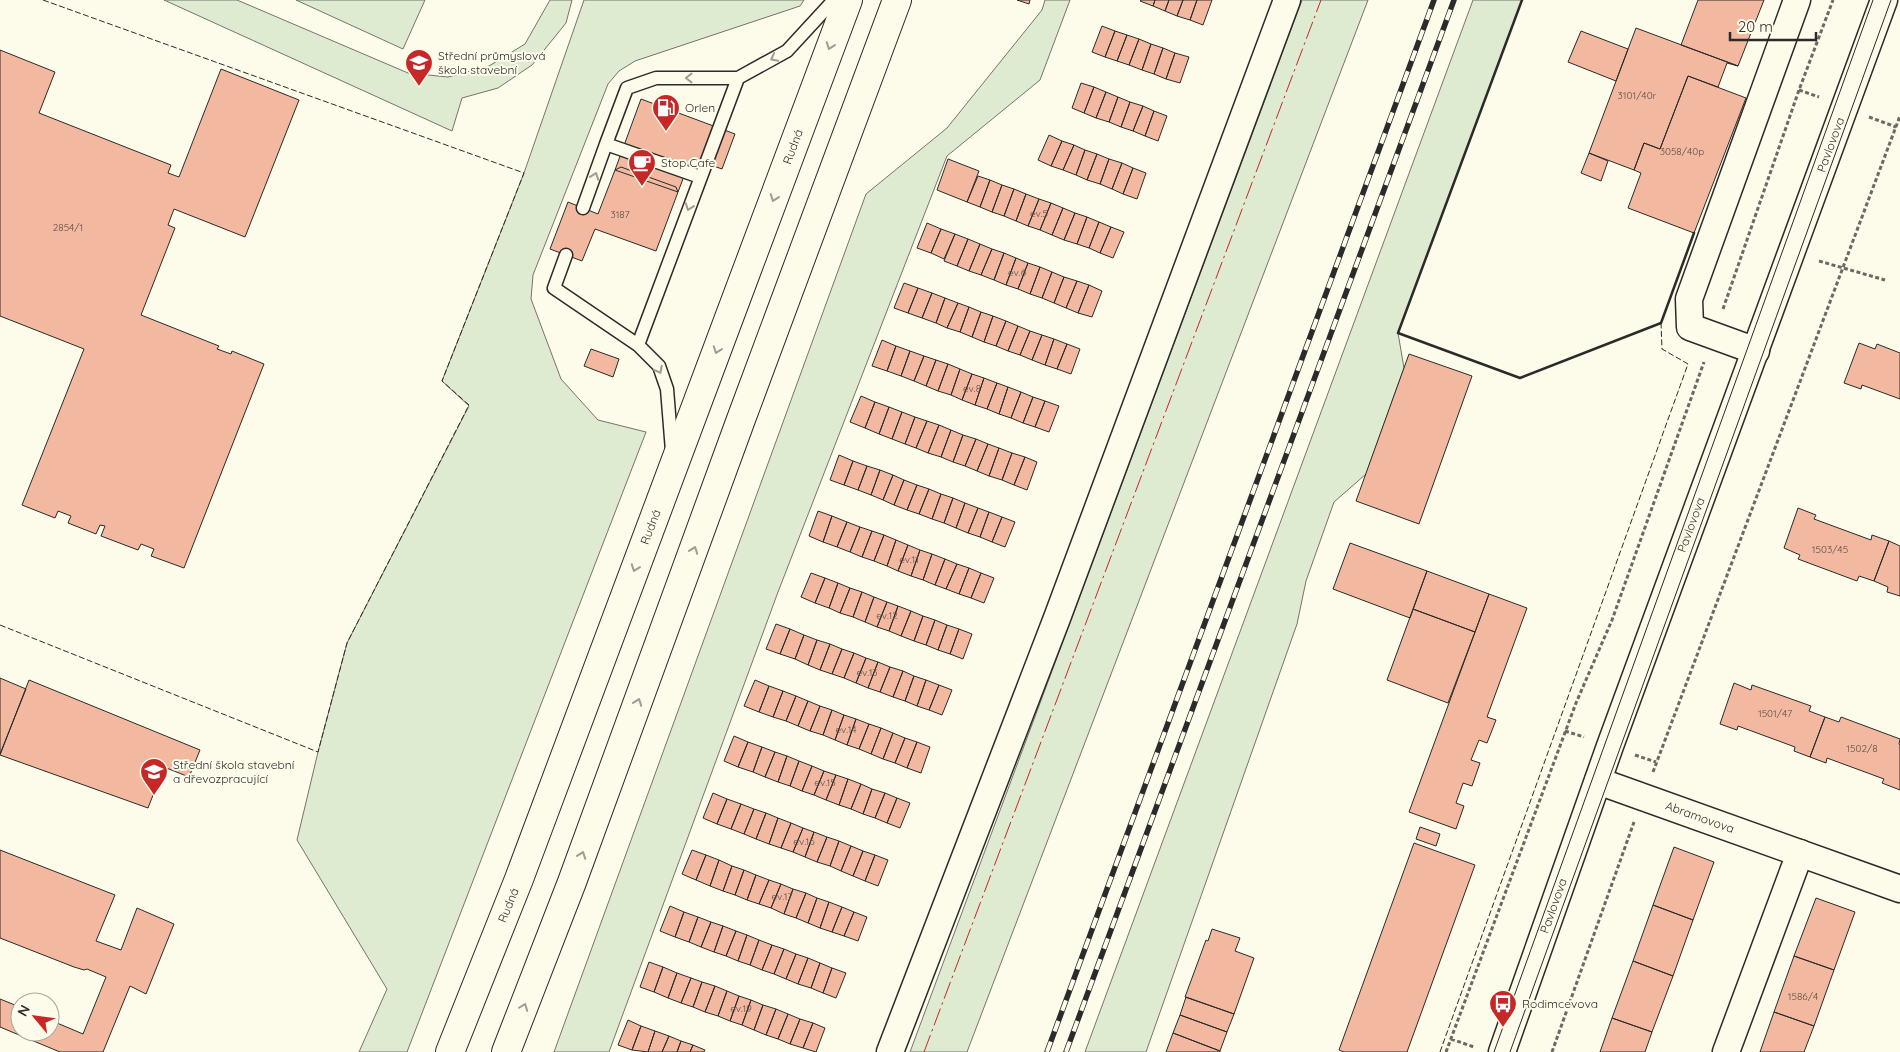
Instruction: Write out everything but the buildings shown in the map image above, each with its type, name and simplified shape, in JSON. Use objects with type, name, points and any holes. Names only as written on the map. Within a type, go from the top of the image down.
[{"type":"highway","name":"Rudná","points":[[450,1052],[519,879],[848,0]]},
{"type":"highway","points":[[506,1052],[572,882],[740,422],[898,0]]},
{"type":"street","points":[[890,1052],[1054,627],[1287,0]]},
{"type":"street","points":[[1756,351],[1690,327],[1689,299],[1797,0]]},
{"type":"street","name":"Pavlovova","points":[[1492,1051],[1598,781],[1884,0]]},
{"type":"street","name":"Abramovova","points":[[1598,781],[1900,888]]},
{"type":"street","points":[[1726,1052],[1800,853]]},
{"type":"lane","points":[[583,208],[627,88],[656,78],[738,78],[787,51],[834,0]]},
{"type":"lane","points":[[638,345],[738,78]]},
{"type":"lane","points":[[606,144],[700,177]]},
{"type":"lane","points":[[566,255],[554,288],[638,345],[659,366],[667,389],[673,466]]},
{"type":"path","points":[[1446,1052],[1576,703],[1612,620],[1799,90],[1833,0]]},
{"type":"path","points":[[1552,1052],[1643,797],[1704,640],[1900,116]]},
{"type":"path","points":[[1842,268],[1885,280]]},
{"type":"path","points":[[1452,1039],[1492,1051]]},
{"type":"green space","points":[[164,0],[237,0],[408,73],[448,77],[489,66],[525,44],[550,0],[572,0],[566,23],[532,65],[498,88],[462,98],[452,131]]},
{"type":"green space","points":[[296,0],[425,0],[403,49]]},
{"type":"green space","points":[[584,0],[804,0],[800,6],[635,61],[619,71],[608,84],[533,275],[531,299],[561,379],[598,420],[646,432],[407,1052],[359,1052],[387,989],[297,840],[347,643],[469,406],[442,381],[524,173]]},
{"type":"green space","points":[[1045,0],[1070,0],[1040,80],[947,156],[778,592],[609,1052],[554,1052],[866,194],[947,128],[1042,10]]},
{"type":"green space","points":[[1302,0],[1368,0],[967,1052],[910,1052]]},
{"type":"green space","points":[[1473,0],[1522,0],[1398,333],[1404,368],[1366,474],[1334,502],[1306,581],[1297,624],[1146,1052],[1085,1052]]},
{"type":"tram line","points":[[1494,1052],[1873,0]]},
{"type":"tram line","points":[[1510,1052],[1891,0]]},
{"type":"railway","points":[[1047,1052],[1434,0]]},
{"type":"railway","points":[[1066,1052],[1454,0]]},
{"type":"fence","points":[[0,625],[318,752],[347,643],[469,405],[442,381],[524,173],[43,0]]},
{"type":"fence","points":[[1440,1052],[1688,364],[1662,349],[1661,323]]},
{"type":"wall","points":[[1522,0],[1398,333],[1520,378],[1661,323],[1694,233]]},
{"type":"power","points":[[924,1052],[1321,0]]},
{"type":"place","name":"Střední průmyslová škola stavební","points":[[419,87]]},
{"type":"place","name":"Orlen","points":[[666,132]]},
{"type":"place","name":"Stop Cafe","points":[[642,187]]},
{"type":"place","name":"Střední škola stavební a dřevozpracující","points":[[154,796]]},
{"type":"place","name":"Rodimcevova","points":[[1503,1028]]}]
